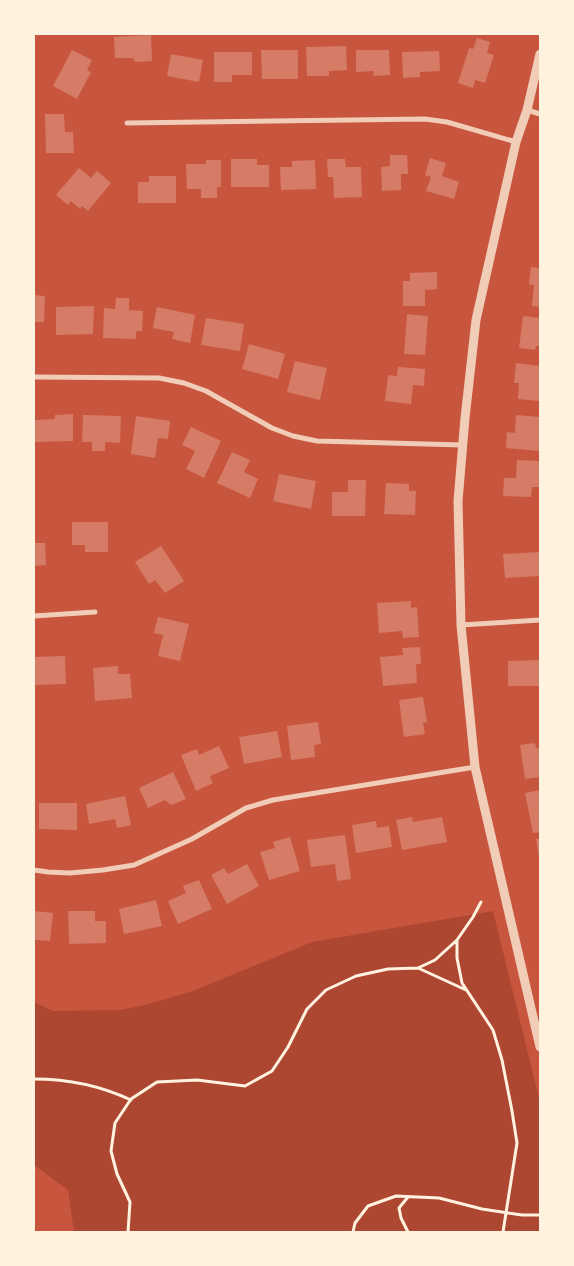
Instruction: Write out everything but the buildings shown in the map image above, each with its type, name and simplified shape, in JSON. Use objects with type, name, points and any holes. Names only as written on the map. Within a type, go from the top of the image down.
[{"type":"street","points":[[540,54],[527,110],[516,142],[476,320],[462,445],[458,501],[461,625],[475,767],[540,1048]]},
{"type":"street","points":[[527,110],[540,114]]},
{"type":"street","points":[[127,122],[425,119],[447,122],[516,142]]},
{"type":"street","points":[[34,377],[159,378],[184,383],[206,391],[272,428],[293,436],[317,441],[462,445]]},
{"type":"street","points":[[34,616],[95,612]]},
{"type":"street","points":[[461,625],[540,620]]},
{"type":"street","points":[[34,870],[70,873],[134,865],[192,839],[246,808],[273,800],[475,767]]},
{"type":"path","points":[[128,1232],[130,1202],[117,1174],[111,1151],[115,1123],[131,1100],[157,1082],[197,1080],[245,1086],[272,1071],[288,1047],[307,1009],[326,990],[356,976],[388,969],[418,968],[434,960],[457,940],[481,902]]},
{"type":"path","points":[[457,940],[462,983],[493,1030],[502,1060],[512,1111],[517,1143],[503,1232]]},
{"type":"path","points":[[418,968],[467,990]]},
{"type":"path","points":[[34,1079],[53,1079],[91,1084],[131,1100]]},
{"type":"path","points":[[353,1232],[355,1223],[368,1206],[396,1196],[439,1198],[482,1209],[522,1215],[540,1215]]},
{"type":"path","points":[[408,1197],[399,1208],[401,1218],[408,1232]]},
{"type":"shaded area","points":[[493,911],[540,1102],[540,1232],[74,1232],[68,1190],[34,1165],[34,1002],[54,1011],[119,1010],[145,1005],[193,991],[312,942]]}]
